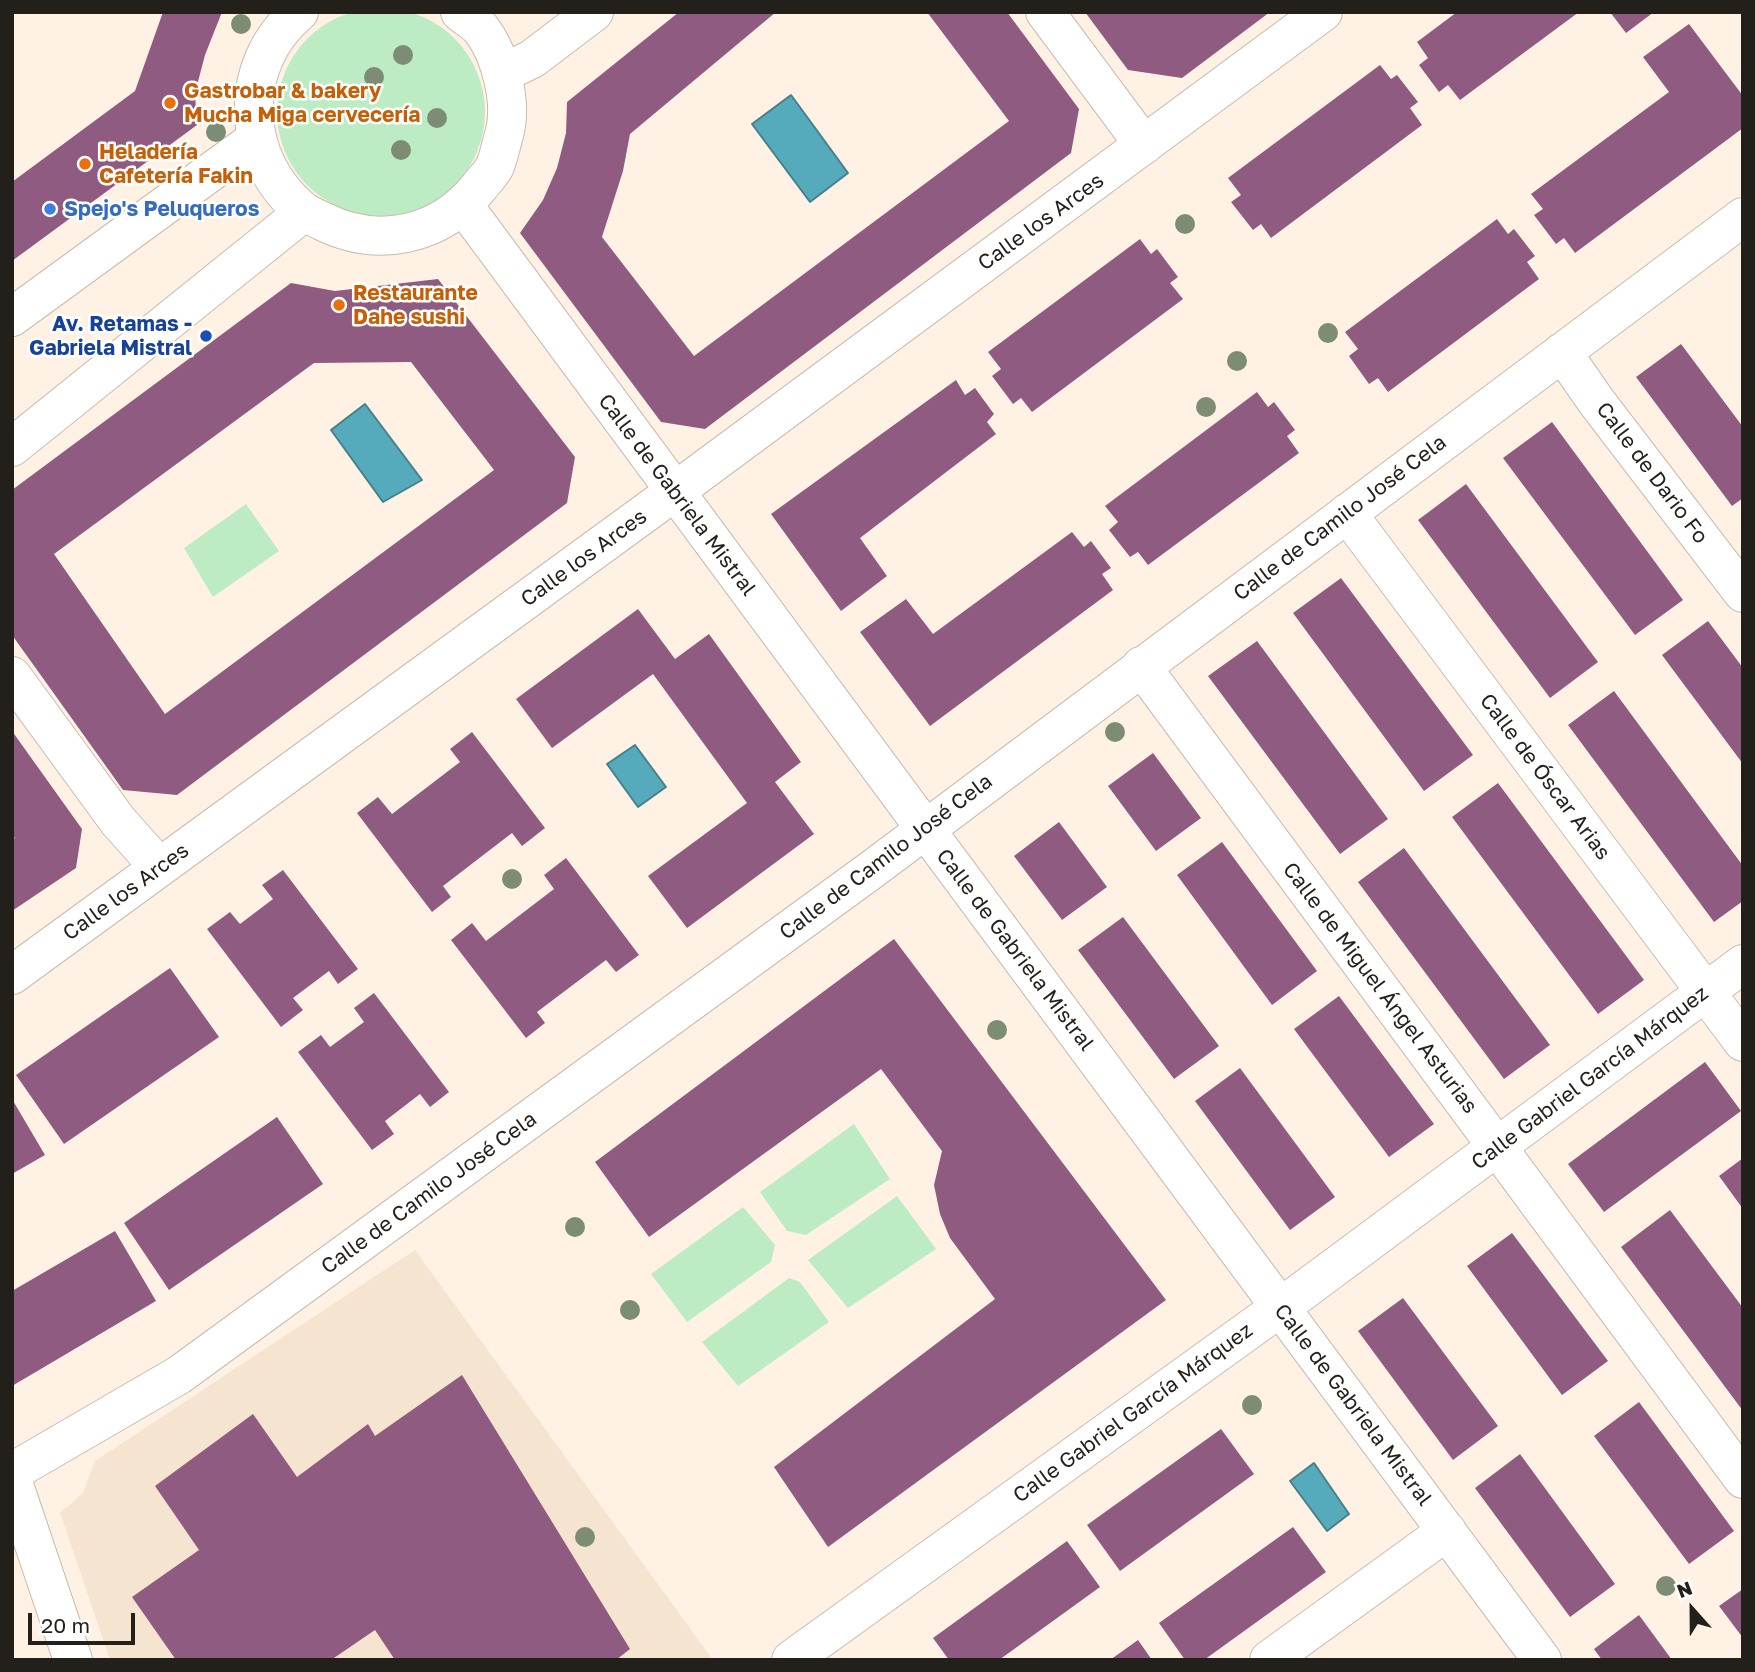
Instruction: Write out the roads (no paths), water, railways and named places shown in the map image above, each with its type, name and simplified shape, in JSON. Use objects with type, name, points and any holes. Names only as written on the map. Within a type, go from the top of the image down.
[{"type":"street","points":[[299,12],[286,23],[268,48],[256,77],[252,108],[256,139],[274,180],[304,212],[343,232],[386,237],[427,228],[464,205],[494,168],[508,121],[503,73],[481,29],[460,12]]},
{"type":"street","points":[[503,73],[532,60],[594,12]]},
{"type":"street","points":[[1045,12],[1144,145]]},
{"type":"street","name":"Calle los Arces","points":[[12,975],[674,492],[1323,12]]},
{"type":"street","points":[[12,317],[256,139]]},
{"type":"street","name":"Calle de Gabriela Mistral","points":[[464,205],[674,492],[871,752],[1542,1660]]},
{"type":"street","points":[[12,447],[304,212]]},
{"type":"street","name":"Calle de Camilo José Cela","points":[[12,1472],[179,1375],[830,901],[1743,217]]},
{"type":"street","name":"Calle de Dario Fo","points":[[1562,352],[1596,401],[1743,593]]},
{"type":"street","name":"Calle de Óscar Arias","points":[[1347,513],[1743,1042]]},
{"type":"street","name":"Calle de Miguel Ángel Asturias","points":[[1141,666],[1743,1479]]},
{"type":"street","points":[[12,676],[118,821],[159,867]]},
{"type":"street","name":"Calle Gabriel García Márquez","points":[[791,1660],[1281,1307],[1743,964]]},
{"type":"street","points":[[12,1479],[73,1660]]},
{"type":"street","points":[[1269,1660],[1447,1531]]},
{"type":"water","points":[[791,95],[848,173],[810,202],[752,124]]},
{"type":"water","points":[[365,404],[422,480],[383,502],[331,430]]},
{"type":"water","points":[[635,745],[666,787],[638,807],[607,764]]},
{"type":"water","points":[[1314,1463],[1349,1514],[1327,1531],[1290,1481]]},
{"type":"place","name":"Gastrobar & bakery Mucha Miga cervecería","points":[[170,103]]},
{"type":"place","name":"Heladería Cafetería Fakin","points":[[85,164]]},
{"type":"place","name":"Spejo's Peluqueros","points":[[50,209]]},
{"type":"place","name":"Restaurante Dahe sushi","points":[[339,305]]},
{"type":"place","name":"Av. Retamas - Gabriela Mistral","points":[[206,336]]}]
